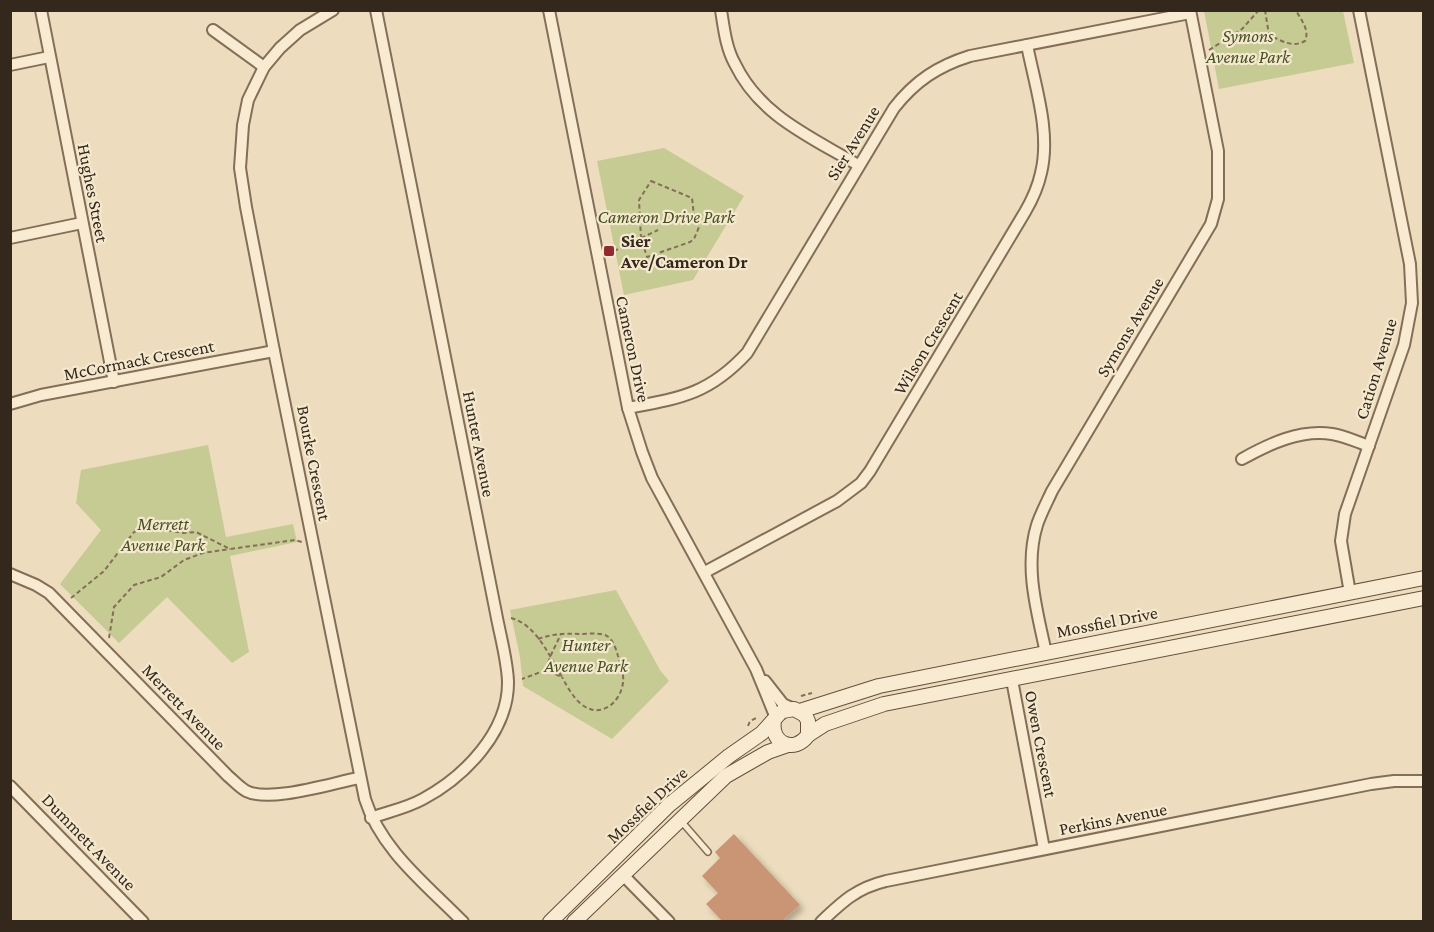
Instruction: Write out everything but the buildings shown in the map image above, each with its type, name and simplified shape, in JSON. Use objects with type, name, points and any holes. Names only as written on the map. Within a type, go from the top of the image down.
[{"type":"street","name":"Hughes Street","points":[[40,10],[114,382]]},
{"type":"street","name":"Bourke Crescent","points":[[333,10],[300,30],[264,67],[248,100],[243,126],[240,168],[359,778],[371,818],[382,837],[463,921]]},
{"type":"street","name":"Hunter Avenue","points":[[371,818],[422,800],[447,783],[473,760],[491,736],[503,714],[508,680],[376,10]]},
{"type":"street","name":"Cameron Drive","points":[[549,10],[628,408],[642,452],[652,478],[756,669],[775,719]]},
{"type":"street","points":[[721,10],[727,43],[734,63],[760,102],[782,120],[858,165]]},
{"type":"street","name":"Cation Avenue","points":[[1350,593],[1341,541],[1345,514],[1404,345],[1412,303],[1410,264],[1359,10]]},
{"type":"street","name":"Sier Avenue","points":[[628,408],[673,400],[699,391],[732,369],[747,353],[894,108],[906,92],[921,80],[945,64],[970,56],[1190,12]]},
{"type":"street","name":"Symons Avenue","points":[[1046,653],[1032,578],[1031,555],[1037,524],[1052,491],[1211,224],[1218,199],[1218,151],[1190,12]]},
{"type":"street","points":[[213,30],[264,67]]},
{"type":"street","name":"Wilson Crescent","points":[[705,572],[837,501],[861,483],[870,471],[1026,212],[1035,192],[1041,173],[1044,130],[1027,45]]},
{"type":"street","points":[[10,65],[49,57]]},
{"type":"street","points":[[10,237],[82,223]]},
{"type":"street","name":"McCormack Crescent","points":[[10,405],[41,395],[274,351]]},
{"type":"street","points":[[1242,459],[1279,440],[1322,433],[1335,434],[1369,446]]},
{"type":"street","name":"Merrett Avenue","points":[[10,574],[36,585],[62,605],[228,776],[248,792],[278,795],[359,778]]},
{"type":"street","name":"Mossfiel Drive","points":[[797,710],[879,686],[1424,578]]},
{"type":"street","points":[[1350,593],[1354,611]]},
{"type":"street","name":"Mossfiel Drive","points":[[808,735],[831,722],[884,704],[1424,598]]},
{"type":"street","points":[[1046,653],[1049,672]]},
{"type":"street","points":[[1009,661],[1012,680]]},
{"type":"street","name":"Cameron Drive","points":[[756,669],[783,704],[797,710]]},
{"type":"street","name":"Owen Crescent","points":[[1012,680],[1044,849]]},
{"type":"street","points":[[797,710],[808,721],[808,735],[800,744],[788,745],[777,739],[773,727],[775,719],[783,711],[797,710]]},
{"type":"street","name":"Mossfiel Drive","points":[[550,921],[669,805],[729,756],[759,736],[775,719]]},
{"type":"street","name":"Mossfiel Drive","points":[[574,921],[726,776],[768,752],[788,745]]},
{"type":"street","name":"Perkins Avenue","points":[[821,921],[849,897],[871,885],[1371,784],[1405,780],[1424,781]]},
{"type":"street","name":"Dummett Avenue","points":[[10,786],[143,921]]},
{"type":"street","points":[[611,863],[669,921]]},
{"type":"lane","points":[[680,820],[708,852]]},
{"type":"path","points":[[1199,56],[1242,29],[1259,10]]},
{"type":"path","points":[[1265,10],[1269,35],[1296,46],[1305,41],[1307,35],[1306,28],[1296,10]]},
{"type":"path","points":[[651,182],[693,199],[694,216],[699,227],[692,241],[647,257],[641,238],[639,200],[651,182]]},
{"type":"path","points":[[614,251],[658,230]]},
{"type":"path","points":[[62,605],[104,570],[134,532],[144,528],[155,525],[183,533],[196,532],[230,549]]},
{"type":"path","points":[[102,646],[108,640],[114,607],[134,585],[161,577],[183,560],[203,553],[295,540],[313,542]]},
{"type":"path","points":[[511,618],[528,626],[580,703],[597,711],[606,709],[614,702],[621,690],[623,679],[615,648],[608,637],[601,634],[561,634],[538,639]]},
{"type":"path","points":[[546,670],[561,634]]},
{"type":"path","points":[[522,679],[546,670],[561,677]]},
{"type":"green space","name":"Symons Avenue Park","points":[[1204,11],[1343,11],[1354,63],[1219,89]]},
{"type":"green space","name":"Cameron Drive Park","points":[[664,148],[744,196],[693,280],[624,295],[597,161]]},
{"type":"green space","name":"Merrett Avenue Park","points":[[208,445],[226,537],[293,524],[297,542],[230,556],[249,652],[232,663],[167,597],[119,643],[60,584],[101,530],[76,503],[81,470]]},
{"type":"green space","name":"Hunter Avenue Park","points":[[616,590],[660,670],[669,681],[612,739],[523,686],[520,657],[510,610]]},
{"type":"place","name":"Sier Ave/Cameron Dr","points":[[609,251]]}]
